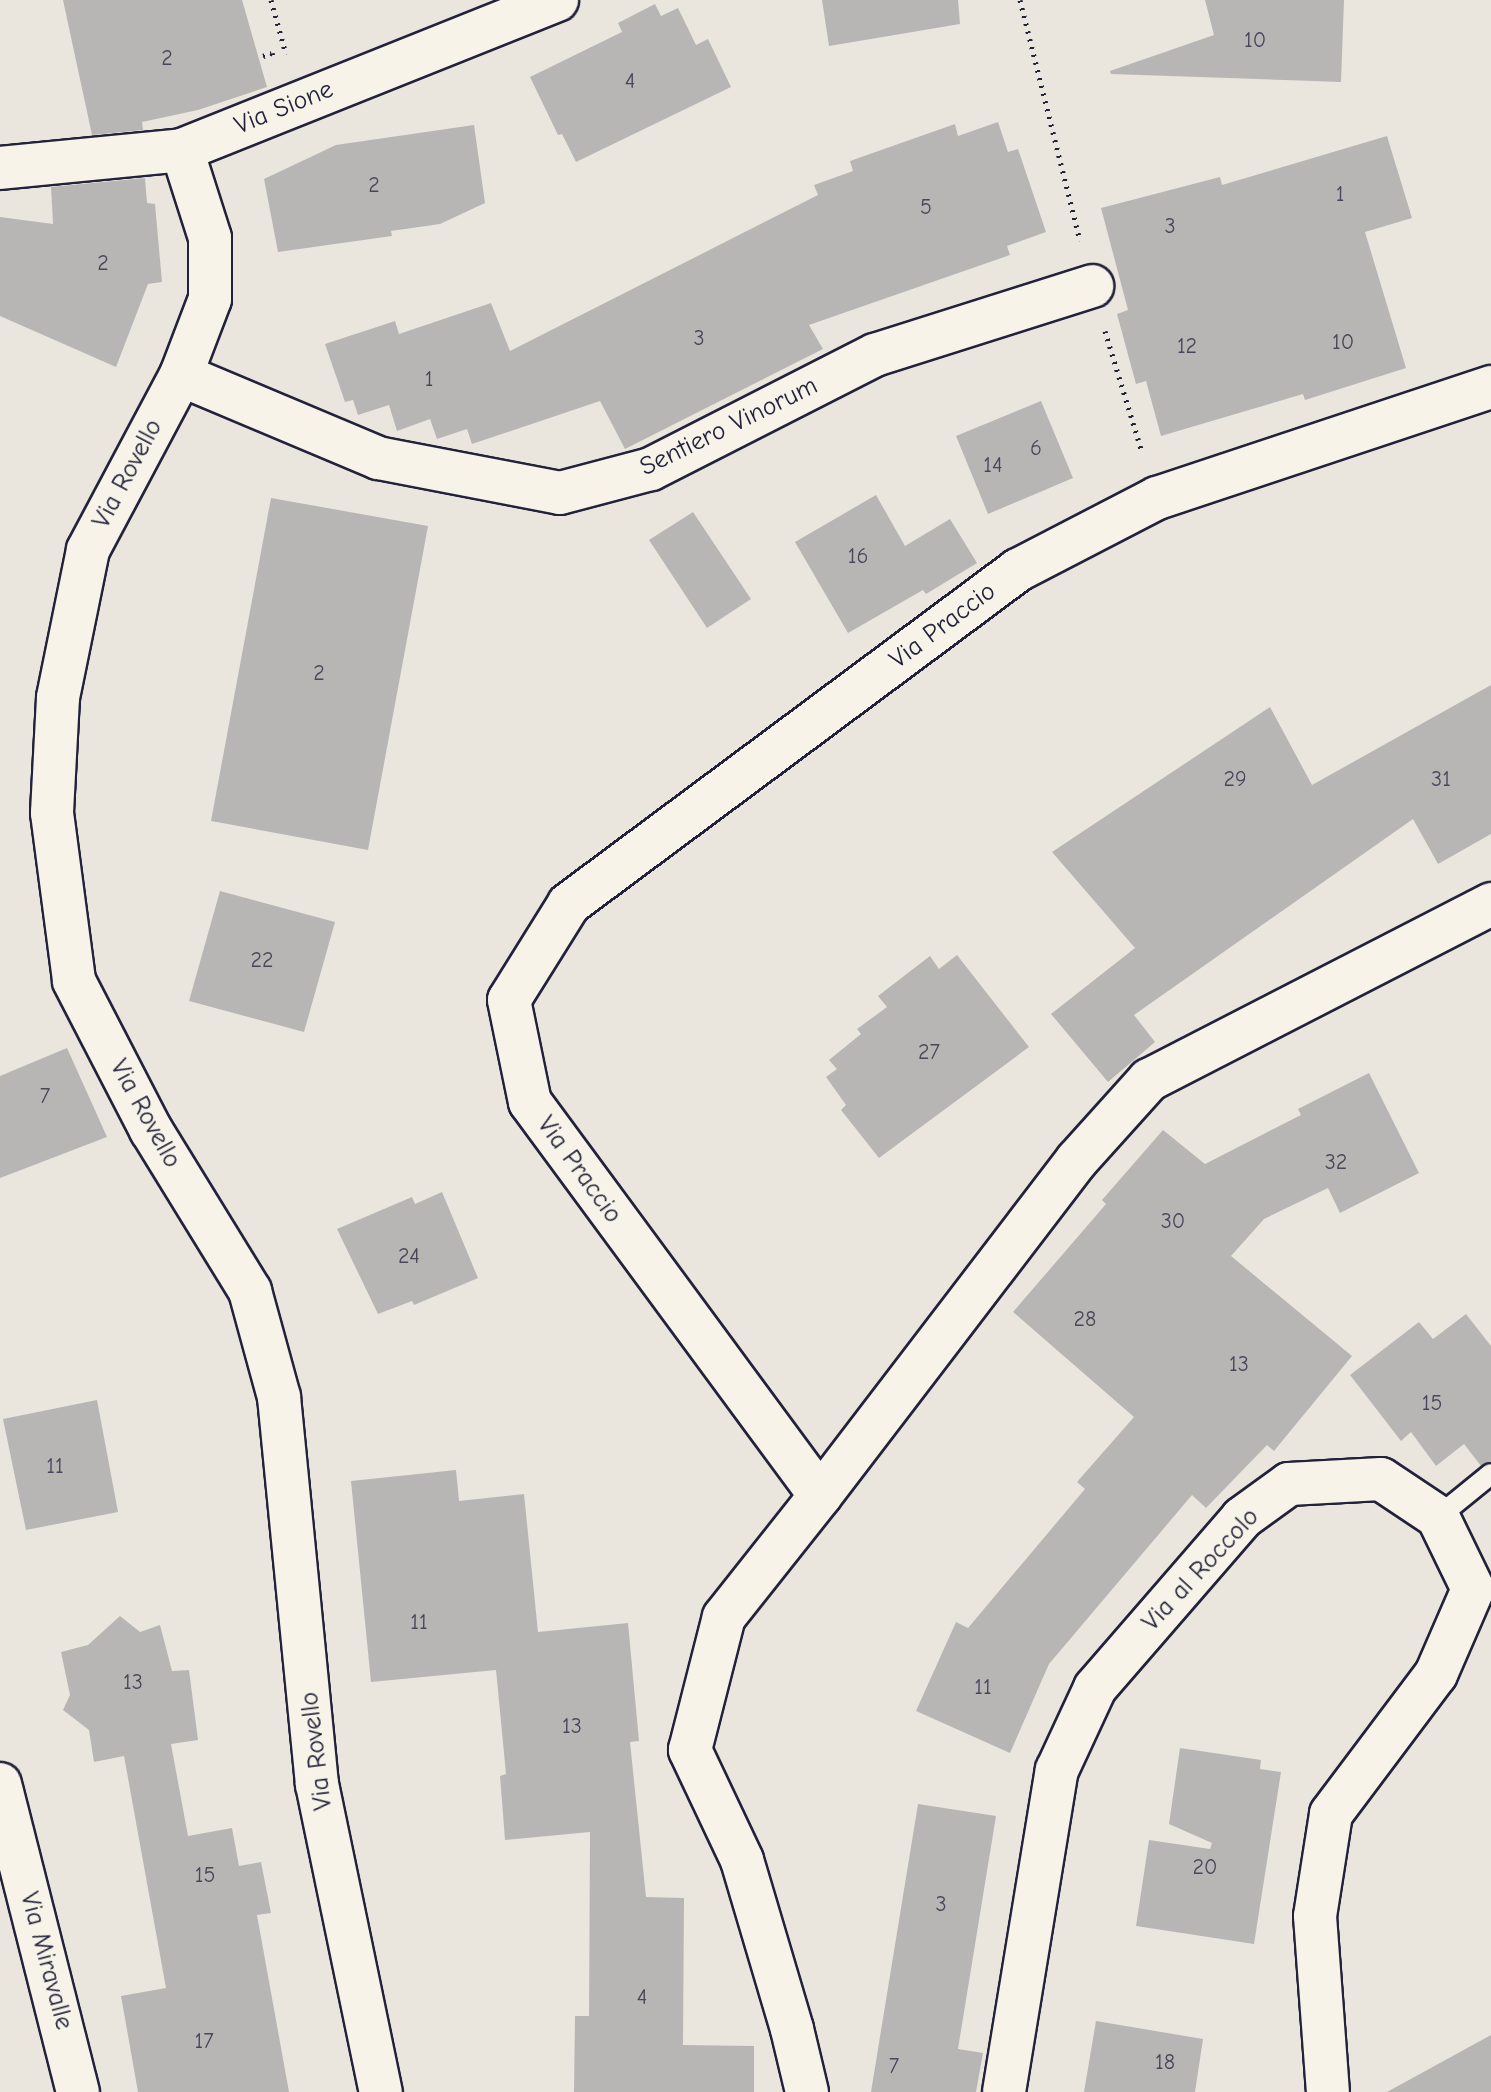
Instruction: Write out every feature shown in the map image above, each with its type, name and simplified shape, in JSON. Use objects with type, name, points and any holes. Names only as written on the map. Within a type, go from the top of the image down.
[{"type":"street","name":"Via Sione","points":[[0,168],[182,150],[557,0]]},
{"type":"street","name":"Via Rovello","points":[[182,150],[210,238],[210,299],[181,375],[88,550],[58,698],[52,813],[74,981],[151,1130],[250,1291],[279,1397],[317,1784],[381,2092]]},
{"type":"street","name":"Sentiero Vinorum","points":[[181,375],[378,458],[560,493],[651,469],[875,355],[1092,286]]},
{"type":"street","name":"Via Praccio","points":[[820,1496],[530,1102],[509,1000],[569,904],[1018,570],[1157,498],[1491,387]]},
{"type":"street","points":[[807,2092],[792,2029],[742,1860],[690,1750],[724,1617],[1077,1160],[1149,1080],[1491,904]]},
{"type":"street","name":"Via al Roccolo","points":[[1004,2092],[1057,1770],[1095,1688],[1242,1518],[1289,1484],[1381,1479],[1438,1517]]},
{"type":"street","points":[[1328,2092],[1315,1916],[1331,1814],[1436,1674],[1473,1589],[1438,1517]]},
{"type":"street","name":"Via Miravalle","points":[[0,1784],[78,2092]]},
{"type":"lane","points":[[1438,1517],[1491,1474]]},
{"type":"path","points":[[271,0],[299,102]]},
{"type":"path","points":[[263,56],[272,53]]},
{"type":"building","points":[[63,0],[242,0],[267,87],[198,110],[142,122],[143,130],[92,135]]},
{"type":"building","points":[[822,0],[958,0],[960,24],[829,46]]},
{"type":"building","points":[[1205,0],[1344,0],[1341,82],[1111,74],[1110,71],[1214,35]]},
{"type":"building","points":[[655,4],[661,16],[678,8],[696,45],[708,39],[731,87],[576,162],[562,134],[558,135],[530,77],[622,32],[618,23]]},
{"type":"building","points":[[998,122],[1008,152],[1018,149],[1046,232],[1007,246],[1010,255],[809,325],[823,349],[625,449],[600,401],[472,444],[467,429],[437,439],[430,419],[397,431],[389,405],[358,415],[353,400],[345,402],[325,344],[395,321],[399,334],[491,303],[510,351],[818,195],[814,185],[853,171],[850,161],[955,124],[958,136]]},
{"type":"building","points":[[474,125],[485,203],[440,224],[391,231],[392,236],[278,252],[264,179],[336,145]]},
{"type":"building","points":[[1387,136],[1412,218],[1365,232],[1406,368],[1305,400],[1303,394],[1161,436],[1146,381],[1136,384],[1117,314],[1128,310],[1101,208],[1220,177],[1222,185]]},
{"type":"building","points":[[145,178],[147,203],[155,204],[162,282],[148,284],[116,367],[0,316],[0,217],[53,224],[51,187]]},
{"type":"building","points":[[1041,401],[1073,478],[988,514],[956,436]]},
{"type":"building","points":[[876,495],[905,546],[950,519],[977,563],[926,594],[923,590],[848,633],[795,542]]},
{"type":"building","points":[[271,498],[428,526],[368,850],[211,821]]},
{"type":"building","points":[[693,512],[751,599],[707,628],[649,540]]},
{"type":"building","points":[[1491,685],[1491,834],[1438,864],[1413,819],[1134,1015],[1155,1042],[1108,1082],[1051,1014],[1135,948],[1052,852],[1270,707],[1312,785]]},
{"type":"building","points":[[220,891],[335,922],[304,1032],[189,1001]]},
{"type":"building","points":[[957,955],[1029,1047],[879,1158],[841,1110],[846,1105],[826,1077],[837,1069],[829,1060],[861,1034],[857,1029],[887,1007],[878,996],[930,956],[939,969]]},
{"type":"building","points":[[67,1048],[107,1137],[0,1178],[0,1076]]},
{"type":"building","points":[[1369,1073],[1419,1173],[1340,1213],[1328,1188],[1264,1219],[1231,1256],[1352,1356],[1274,1451],[1267,1445],[1206,1508],[1192,1495],[1049,1664],[1010,1753],[916,1711],[956,1622],[968,1628],[1085,1489],[1077,1482],[1134,1417],[1013,1312],[1106,1204],[1102,1200],[1163,1130],[1205,1164],[1301,1115],[1298,1109]]},
{"type":"building","points":[[442,1192],[478,1278],[414,1305],[412,1301],[378,1314],[337,1229],[412,1197],[415,1204]]},
{"type":"building","points":[[1466,1314],[1491,1346],[1491,1461],[1481,1466],[1464,1444],[1436,1466],[1411,1432],[1401,1441],[1350,1375],[1419,1322],[1433,1339]]},
{"type":"building","points":[[97,1400],[118,1512],[26,1530],[3,1419]]},
{"type":"building","points":[[456,1470],[459,1501],[524,1494],[538,1632],[628,1623],[639,1741],[630,1742],[646,1897],[684,1898],[683,2045],[754,2046],[754,2092],[574,2092],[575,2016],[589,2016],[590,1832],[505,1840],[500,1776],[506,1774],[496,1670],[371,1682],[351,1481]]},
{"type":"building","points":[[120,1616],[140,1632],[160,1625],[172,1671],[189,1670],[198,1740],[171,1744],[188,1836],[232,1828],[239,1866],[261,1862],[271,1913],[257,1915],[289,2092],[138,2092],[121,1996],[166,1988],[124,1756],[94,1762],[89,1730],[63,1710],[70,1695],[61,1652],[88,1645]]},
{"type":"building","points":[[1180,1748],[1261,1760],[1260,1769],[1281,1772],[1254,1944],[1136,1926],[1149,1840],[1210,1849],[1212,1843],[1169,1824]]},
{"type":"building","points":[[918,1804],[996,1816],[958,2049],[983,2053],[976,2092],[871,2092]]},
{"type":"building","points":[[1096,2021],[1203,2039],[1195,2092],[1084,2092]]},
{"type":"building","points":[[1491,2035],[1491,2092],[1387,2092]]}]
